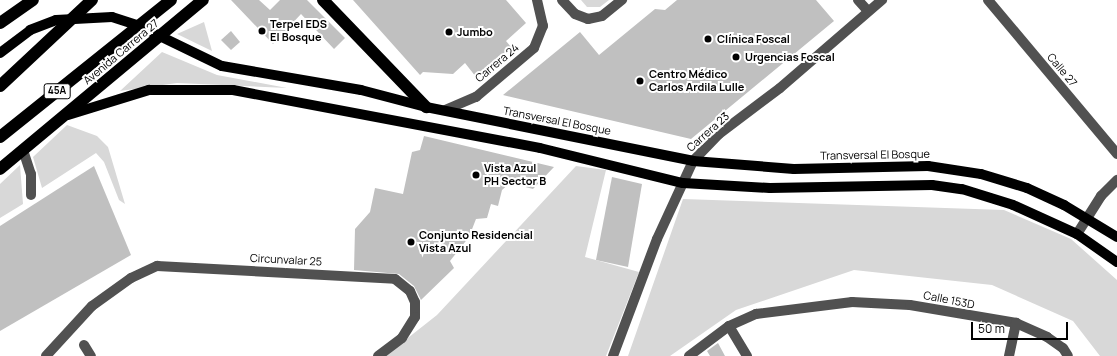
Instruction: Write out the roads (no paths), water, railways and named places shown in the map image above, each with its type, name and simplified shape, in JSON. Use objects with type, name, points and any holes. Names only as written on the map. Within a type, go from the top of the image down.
[{"type":"highway","points":[[0,23],[33,0]]},
{"type":"highway","points":[[0,86],[92,0]]},
{"type":"highway","name":"45A","points":[[0,137],[171,0]]},
{"type":"highway","name":"Avenida Carrera 27","points":[[0,169],[68,115],[203,0]]},
{"type":"highway","points":[[324,0],[426,107]]},
{"type":"main road","name":"Transversal El Bosque","points":[[0,53],[30,30],[56,20],[112,18],[137,25],[222,66],[361,90],[426,107],[693,161],[794,169],[928,166],[958,169],[1027,188],[1088,217],[1117,237]]},
{"type":"main road","points":[[68,115],[149,90],[233,90],[540,148],[683,184],[770,188],[932,185],[962,189],[1013,205],[1077,234],[1117,262]]},
{"type":"street","name":"Carrera 24","points":[[445,110],[476,97],[534,48],[541,36],[543,17],[537,0]]},
{"type":"street","points":[[562,0],[575,14],[595,18],[622,0]]},
{"type":"street","points":[[858,0],[868,11]]},
{"type":"street","name":"Carrera 23","points":[[613,356],[657,240],[693,161],[719,134],[780,88],[882,0]]},
{"type":"street","name":"Calle 27","points":[[988,0],[1117,154]]},
{"type":"street","points":[[23,150],[30,174],[31,195]]},
{"type":"street","points":[[1077,234],[1088,217],[1117,180]]},
{"type":"street","name":"Circunvalar 25","points":[[46,356],[92,306],[131,278],[157,266],[385,277],[398,281],[410,291],[415,302],[415,317],[402,338],[378,356]]},
{"type":"street","name":"Calle 153D","points":[[729,326],[756,314],[815,306],[852,302],[910,304],[1016,323],[1047,336],[1068,356]]},
{"type":"street","points":[[1009,356],[1016,323]]},
{"type":"street","points":[[689,356],[729,326],[747,356]]},
{"type":"street","points":[[84,345],[91,356]]},
{"type":"place","name":"Terpel EDS El Bosque","points":[[262,31]]},
{"type":"place","name":"Jumbo","points":[[449,32]]},
{"type":"place","name":"Clínica Foscal","points":[[708,39]]},
{"type":"place","name":"Urgencias Foscal","points":[[736,57]]},
{"type":"place","name":"Centro Médico Carlos Ardila Lulle","points":[[640,81]]},
{"type":"place","name":"Vista Azul PH Sector B","points":[[476,175]]},
{"type":"place","name":"Conjunto Residencial Vista Azul","points":[[411,242]]}]
